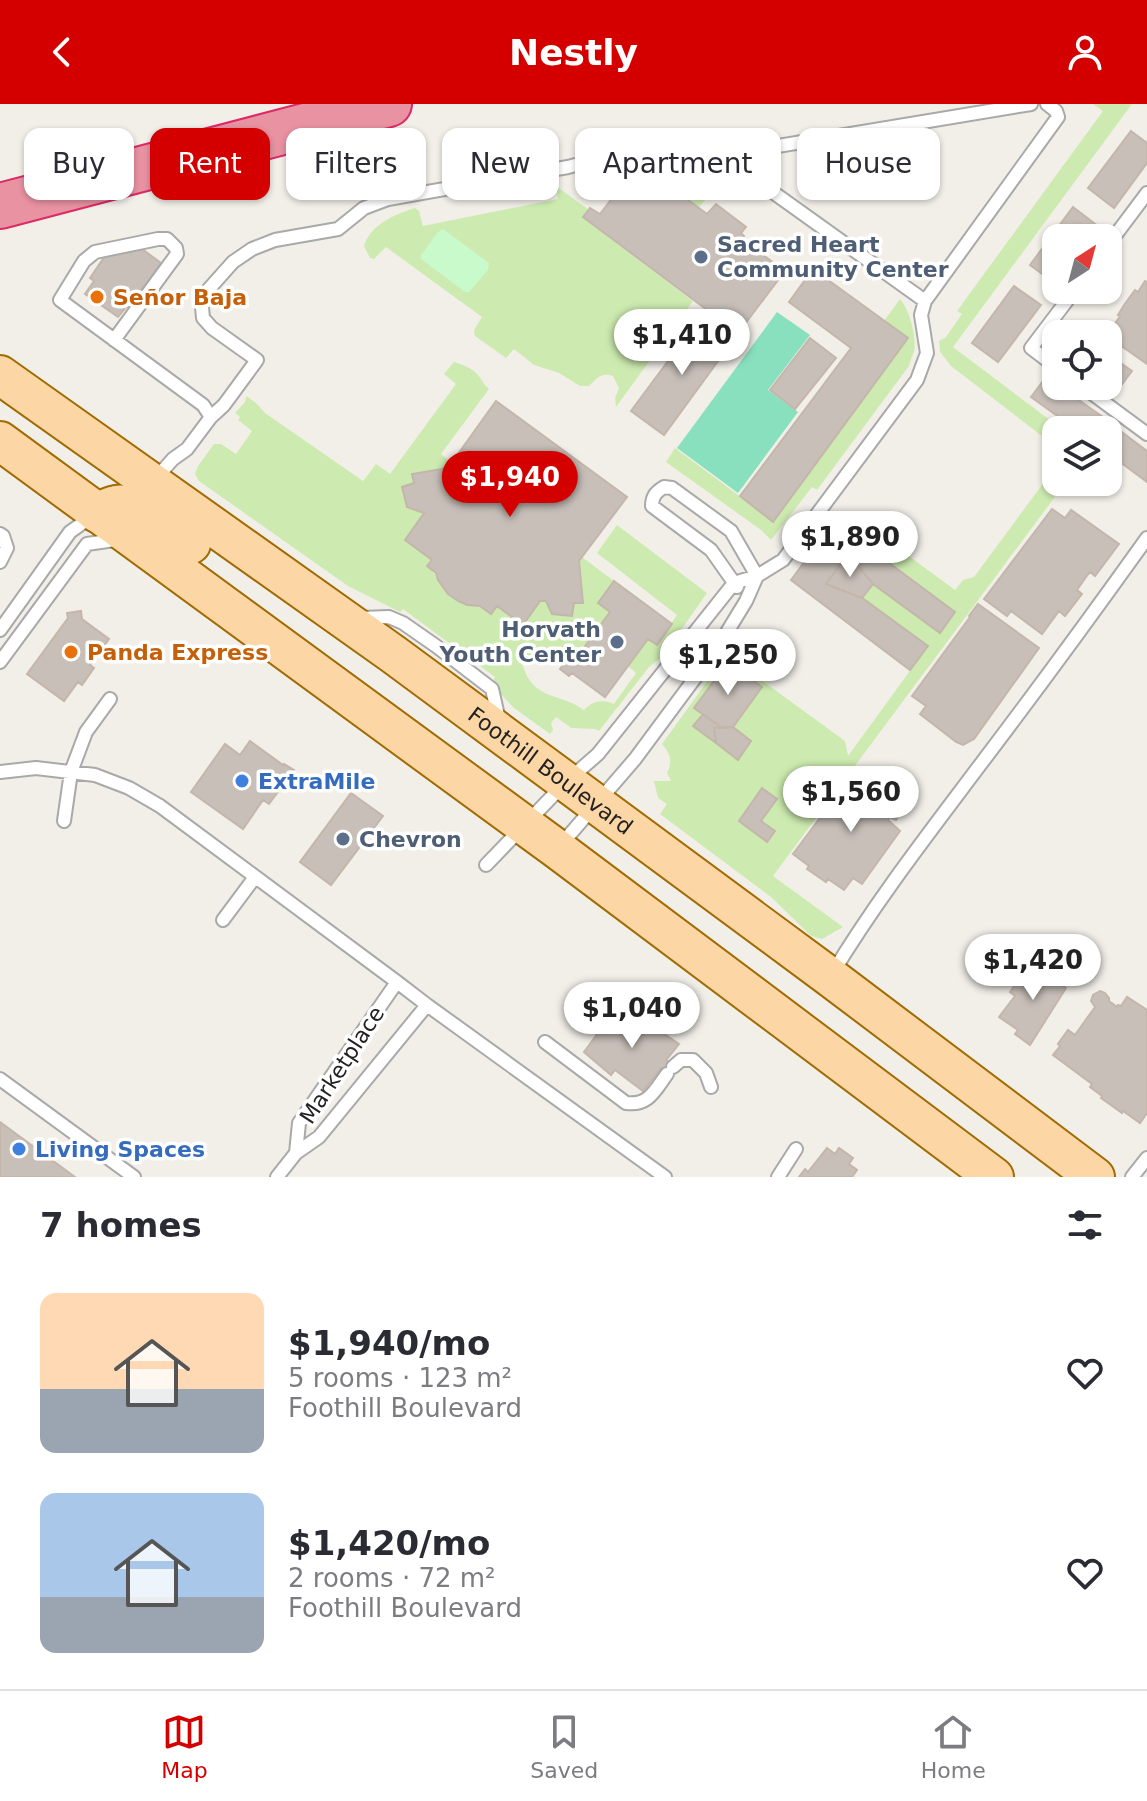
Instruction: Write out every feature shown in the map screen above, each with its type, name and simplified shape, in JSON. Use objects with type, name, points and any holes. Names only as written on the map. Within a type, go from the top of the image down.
[{"type":"highway","points":[[0,206],[389,104]]},
{"type":"main road","name":"Foothill Boulevard","points":[[0,375],[393,654],[1095,1177]]},
{"type":"main road","points":[[0,441],[557,849],[994,1177]]},
{"type":"main road","points":[[97,513],[117,504],[139,509],[289,612],[393,654]]},
{"type":"lane","points":[[781,146],[1031,104]]},
{"type":"lane","points":[[486,865],[566,782],[598,754],[734,583],[757,576],[783,560],[917,380],[927,353],[921,315],[925,301],[1058,117],[1047,104]]},
{"type":"lane","points":[[151,484],[173,459],[187,449],[257,360],[203,318],[202,307],[208,290],[233,262],[252,249],[275,240],[338,229],[364,208],[388,199],[575,165]]},
{"type":"lane","points":[[1122,226],[1147,193]]},
{"type":"lane","points":[[781,198],[925,301]]},
{"type":"lane","points":[[114,340],[177,254],[176,248],[167,239],[95,252],[84,261],[60,300],[114,340],[203,405],[211,417]]},
{"type":"lane","points":[[1052,320],[1064,304]]},
{"type":"lane","points":[[1042,334],[1031,348],[1042,356]]},
{"type":"lane","points":[[1101,400],[1147,434]]},
{"type":"lane","points":[[746,601],[711,550],[652,506],[656,492],[664,487],[672,488],[731,531],[757,576]]},
{"type":"lane","points":[[0,630],[70,532],[97,513]]},
{"type":"lane","points":[[0,534],[7,548],[0,562]]},
{"type":"lane","points":[[0,662],[87,544],[131,537]]},
{"type":"lane","points":[[830,977],[942,815],[1147,538]]},
{"type":"lane","points":[[557,849],[635,759],[718,647],[757,576]]},
{"type":"lane","points":[[342,618],[389,617],[436,646],[492,689],[503,735]]},
{"type":"lane","points":[[64,821],[71,772],[86,732],[110,699]]},
{"type":"lane","points":[[0,772],[36,768],[95,775],[129,788],[160,806],[665,1177]]},
{"type":"lane","points":[[223,920],[255,877]]},
{"type":"lane","name":"Marketplace","points":[[296,1153],[299,1123],[397,982]]},
{"type":"lane","name":"Marketplace","points":[[277,1177],[296,1153],[319,1137],[427,1005]]},
{"type":"lane","points":[[545,1042],[626,1103],[645,1101],[681,1060],[693,1060],[706,1073],[711,1087]]},
{"type":"lane","points":[[0,1079],[134,1177]]},
{"type":"lane","points":[[778,1177],[796,1149]]},
{"type":"lane","points":[[1132,1177],[1147,1158]]},
{"type":"green space","points":[[1093,104],[1132,104],[953,347],[1044,416],[1042,416],[1042,436],[951,366],[940,352],[939,341],[946,337],[962,314],[957,311],[1103,111]]},
{"type":"green space","points":[[559,188],[589,210],[583,218],[693,301],[616,407],[619,388],[613,376],[602,375],[589,386],[580,386],[559,373],[534,365],[514,349],[506,358],[475,336],[474,330],[482,317],[386,247],[374,259],[370,258],[364,246],[378,226],[415,208],[419,211],[423,226],[559,200]]},
{"type":"green space","points":[[689,200],[705,200],[699,207]]},
{"type":"green space","points":[[443,229],[489,263],[488,270],[469,292],[421,259]]},
{"type":"green space","points":[[900,299],[914,332],[915,346],[909,366],[817,490],[812,487],[771,540],[666,462],[675,448],[773,521],[884,321]]},
{"type":"green space","points":[[777,312],[810,335],[768,390],[798,412],[738,493],[677,448]]},
{"type":"green space","points":[[454,362],[475,372],[489,389],[441,454],[452,463],[448,468],[412,474],[414,483],[402,487],[408,507],[424,513],[432,560],[427,567],[453,598],[479,606],[490,614],[497,606],[523,624],[540,601],[546,601],[553,614],[572,616],[574,603],[583,602],[579,561],[582,557],[614,581],[598,603],[610,612],[572,664],[557,653],[548,665],[536,659],[522,664],[533,685],[584,710],[598,702],[614,704],[636,673],[628,666],[648,639],[657,644],[677,615],[597,553],[617,525],[707,593],[662,657],[649,667],[599,731],[571,728],[556,717],[551,723],[553,730],[550,734],[514,708],[491,684],[495,677],[403,609],[400,612],[348,586],[199,481],[195,474],[214,444],[221,444],[236,454],[252,431],[238,420],[240,417],[235,413],[245,402],[246,396],[265,413],[363,481],[376,464],[390,474],[456,384],[444,374]]},
{"type":"green space","points":[[1042,485],[1042,496],[1056,496],[773,876],[843,927],[822,939],[811,936],[771,897],[660,814],[667,804],[658,798],[654,781],[671,781],[667,773],[670,757],[662,744],[722,661],[731,658],[845,741],[848,756],[928,646],[862,598],[873,584],[940,632],[955,612],[843,528],[853,515],[955,590],[963,580],[974,577]]},
{"type":"building","points":[[1131,131],[1147,143],[1147,163],[1114,208],[1088,188]]},
{"type":"building","name":"Sacred Heart Community Center","points":[[611,200],[688,200],[707,214],[716,204],[746,227],[741,239],[785,271],[738,333],[583,217],[590,208],[600,214]]},
{"type":"building","points":[[1073,207],[1095,224],[1060,224]]},
{"type":"building","points":[[142,249],[161,263],[129,308],[127,306],[118,317],[85,294],[94,281],[90,278],[105,256]]},
{"type":"building","points":[[1042,249],[1042,274],[1030,265]]},
{"type":"building","points":[[813,269],[908,338],[773,522],[740,496],[851,348],[789,302]]},
{"type":"building","points":[[1147,282],[1147,364],[1122,346],[1122,320],[1117,320],[1135,290],[1138,292]]},
{"type":"building","points":[[1014,286],[1041,305],[998,362],[972,343]]},
{"type":"building","points":[[700,318],[732,342],[664,435],[631,411]]},
{"type":"building","points":[[810,338],[836,358],[795,409],[770,390]]},
{"type":"building","points":[[1122,364],[1132,371],[1122,384]]},
{"type":"building","points":[[1042,382],[1042,400],[1079,400],[1101,416],[1057,416],[1031,397]]},
{"type":"building","points":[[496,401],[627,497],[579,561],[583,603],[574,603],[572,616],[552,614],[546,601],[540,601],[523,625],[497,606],[491,614],[480,606],[458,601],[448,594],[436,573],[427,566],[432,560],[405,540],[424,513],[407,507],[402,487],[414,483],[412,474],[448,468]]},
{"type":"building","points":[[1122,432],[1147,451],[1147,482],[1122,463]]},
{"type":"building","points":[[1052,509],[1065,518],[1071,510],[1119,544],[1095,576],[1090,572],[1086,577],[1077,590],[1082,594],[1065,616],[1059,611],[1042,634],[1011,611],[1007,616],[984,599]]},
{"type":"building","points":[[834,522],[955,612],[940,633],[873,584],[848,554],[826,584],[862,598],[928,646],[910,670],[791,580]]},
{"type":"building","points":[[848,554],[873,584],[862,598],[826,584]]},
{"type":"building","name":"Horvath Youth Center","points":[[614,581],[672,624],[657,645],[648,639],[605,697],[572,673],[569,676],[560,669],[567,660],[572,664],[610,612],[598,603]]},
{"type":"building","points":[[978,604],[1039,648],[974,739],[963,745],[920,714],[926,706],[912,696]]},
{"type":"building","name":"Panda Express","points":[[81,611],[82,619],[109,639],[90,665],[94,668],[82,685],[78,682],[64,701],[27,674],[68,618],[67,613]]},
{"type":"building","points":[[728,662],[762,687],[733,727],[722,728],[694,708]]},
{"type":"building","points":[[703,714],[722,728],[714,728],[716,743],[693,726]]},
{"type":"building","points":[[733,727],[751,741],[738,760],[716,743],[714,728]]},
{"type":"building","name":"ExtraMile","points":[[250,741],[294,770],[269,804],[263,800],[243,829],[191,792],[225,744],[240,755]]},
{"type":"building","points":[[855,771],[904,808],[896,820],[890,817],[888,820],[900,831],[862,884],[853,878],[844,890],[807,869],[809,866],[793,854]]},
{"type":"building","points":[[762,788],[777,799],[761,821],[775,831],[767,842],[739,821]]},
{"type":"building","points":[[351,793],[383,816],[331,885],[300,862]]},
{"type":"building","points":[[1034,963],[1061,979],[1058,982],[1066,988],[1030,1045],[1015,1034],[1018,1030],[999,1017],[1015,996],[1010,992]]},
{"type":"building","points":[[1100,991],[1117,1007],[1127,997],[1147,1010],[1147,1113],[1140,1123],[1101,1098],[1090,1087],[1092,1084],[1053,1055],[1068,1030],[1075,1035],[1095,1007],[1091,1001],[1093,995]]},
{"type":"building","points":[[611,1015],[636,1033],[648,1016],[663,1027],[660,1031],[679,1044],[666,1060],[669,1063],[664,1070],[661,1068],[643,1091],[615,1070],[611,1075],[584,1052]]},
{"type":"building","name":"Living Spaces","points":[[0,1122],[75,1177],[0,1177]]},
{"type":"building","points":[[827,1148],[835,1154],[839,1148],[853,1158],[849,1164],[857,1170],[852,1177],[799,1177],[805,1169],[808,1172]]},
{"type":"place","name":"Sacred Heart Community Center","points":[[701,257]]},
{"type":"place","name":"Señor Baja","points":[[97,297]]},
{"type":"place","name":"Horvath Youth Center","points":[[617,642]]},
{"type":"place","name":"Panda Express","points":[[71,652]]},
{"type":"place","name":"ExtraMile","points":[[242,781]]},
{"type":"place","name":"Chevron","points":[[343,839]]},
{"type":"place","name":"Living Spaces","points":[[19,1149]]}]
